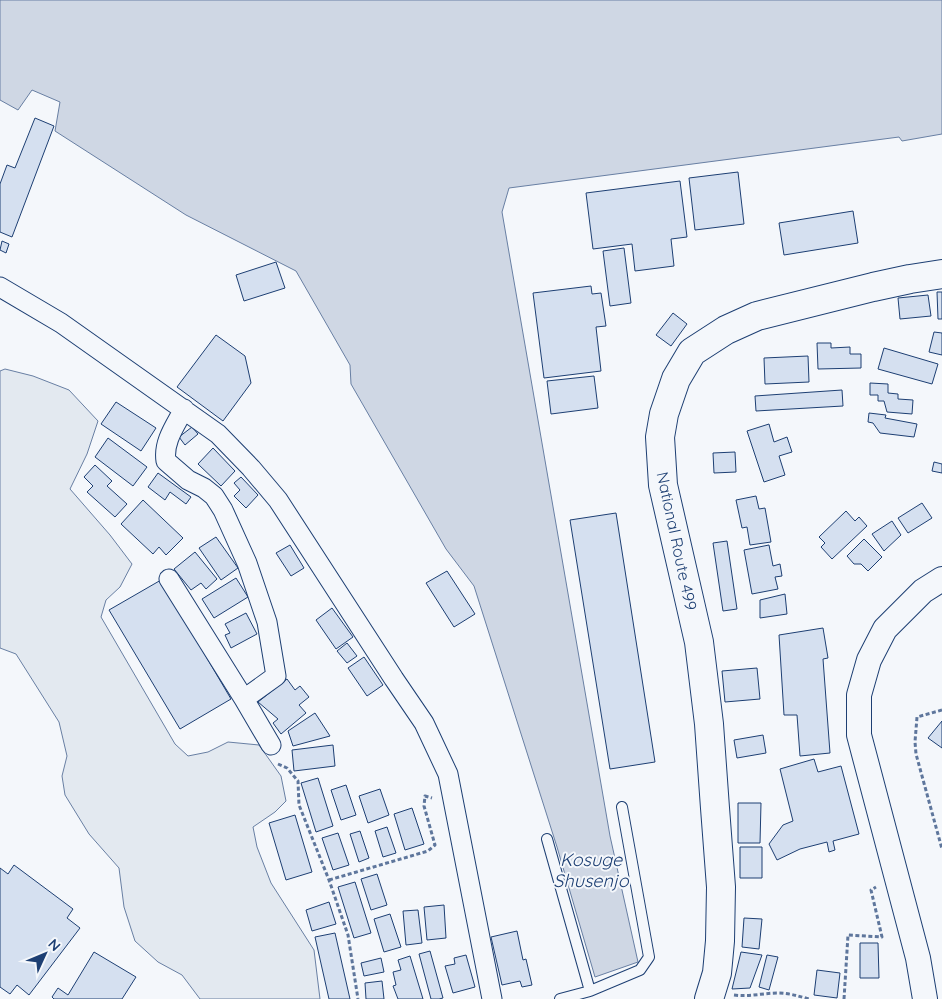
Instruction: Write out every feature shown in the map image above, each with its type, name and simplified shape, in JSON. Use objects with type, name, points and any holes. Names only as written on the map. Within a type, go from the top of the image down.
[{"type":"highway","name":"National Route 499","points":[[710,996],[717,973],[720,941],[720,887],[709,724],[699,642],[663,485],[660,437],[664,414],[676,379],[692,352],[726,330],[756,316],[882,285],[942,274]]},
{"type":"street","points":[[0,287],[61,323],[218,434],[251,468],[278,500],[394,680],[424,723],[448,774],[492,999]]},
{"type":"street","points":[[184,409],[166,444],[166,461],[188,480],[204,488],[214,496],[223,510],[247,563],[267,622],[276,676],[244,699]]},
{"type":"street","points":[[169,579],[244,699],[273,753]]},
{"type":"street","points":[[925,999],[918,958],[859,734],[859,695],[868,660],[885,629],[923,590],[942,579]]},
{"type":"lane","points":[[560,999],[590,990],[640,970],[649,956],[622,807]]},
{"type":"lane","points":[[548,839],[590,990]]},
{"type":"path","points":[[942,710],[917,717],[915,742],[916,754],[942,848]]},
{"type":"path","points":[[273,753],[298,782],[299,806],[329,880],[348,935],[358,999]]},
{"type":"path","points":[[329,880],[428,851],[435,844],[424,806],[425,796],[433,798],[435,807]]},
{"type":"path","points":[[844,999],[848,935],[882,937],[871,890],[875,887],[899,884]]},
{"type":"path","points":[[710,996],[748,997],[776,993],[793,994],[809,999]]},
{"type":"shaded area","points":[[5,369],[33,376],[69,390],[98,421],[87,454],[70,489],[110,535],[132,564],[120,587],[106,600],[101,617],[175,744],[188,756],[208,752],[228,742],[259,745],[281,776],[286,801],[275,812],[253,827],[257,847],[271,883],[314,950],[320,999],[200,999],[182,975],[158,962],[135,941],[124,907],[119,868],[89,834],[65,795],[62,776],[67,756],[59,722],[16,654],[0,648],[0,371]]},
{"type":"water","name":"Kosuge Shusenjo","points":[[0,0],[942,0],[942,134],[902,141],[899,137],[509,188],[502,212],[610,836],[638,962],[595,977],[557,847],[474,586],[446,549],[351,384],[350,365],[296,271],[186,215],[55,131],[60,102],[32,90],[18,110],[0,100]]},
{"type":"building","points":[[35,118],[54,126],[12,237],[0,232],[0,184],[7,165],[15,168]]},
{"type":"building","points":[[738,172],[744,224],[695,230],[689,178]]},
{"type":"building","points":[[680,181],[687,237],[671,239],[674,266],[635,271],[632,244],[593,249],[586,193]]},
{"type":"building","points":[[853,211],[858,243],[784,255],[779,223]]},
{"type":"building","points":[[2,241],[9,244],[6,253],[0,250]]},
{"type":"building","points":[[624,248],[631,303],[610,306],[603,251]]},
{"type":"building","points":[[276,262],[285,288],[244,301],[236,275]]},
{"type":"building","points":[[591,286],[592,294],[601,293],[606,326],[596,327],[601,371],[544,378],[533,293]]},
{"type":"building","points":[[937,292],[942,292],[942,319],[938,319]]},
{"type":"building","points":[[928,295],[931,316],[900,319],[898,298]]},
{"type":"building","points":[[673,313],[687,324],[671,346],[656,335]]},
{"type":"building","points":[[934,332],[942,333],[942,355],[929,352]]},
{"type":"building","points":[[216,335],[245,356],[251,383],[223,421],[177,387]]},
{"type":"building","points":[[817,343],[831,343],[831,348],[850,347],[850,354],[861,354],[861,368],[818,369]]},
{"type":"building","points":[[884,348],[938,364],[932,384],[878,369]]},
{"type":"building","points":[[808,356],[809,382],[765,384],[764,358]]},
{"type":"building","points":[[594,376],[598,408],[551,414],[547,381]]},
{"type":"building","points":[[870,383],[888,384],[888,393],[898,394],[898,399],[913,400],[912,414],[887,412],[884,401],[878,401],[878,395],[870,395]]},
{"type":"building","points":[[842,390],[843,406],[756,411],[755,396]]},
{"type":"building","points":[[116,402],[156,428],[141,451],[101,424]]},
{"type":"building","points":[[869,413],[886,415],[885,418],[917,424],[914,437],[880,433],[873,423],[868,422]]},
{"type":"building","points":[[769,424],[774,442],[787,437],[792,452],[779,456],[785,475],[764,482],[747,431]]},
{"type":"building","points":[[192,427],[198,434],[185,445],[179,437]]},
{"type":"building","points":[[108,438],[147,467],[133,486],[95,457]]},
{"type":"building","points":[[213,448],[235,471],[221,486],[198,464]]},
{"type":"building","points":[[735,452],[736,472],[714,473],[713,453]]},
{"type":"building","points":[[934,462],[942,464],[942,473],[932,471]]},
{"type":"building","points":[[95,465],[112,481],[107,486],[127,504],[115,517],[87,492],[93,486],[84,477]]},
{"type":"building","points":[[158,473],[191,497],[186,504],[170,492],[165,500],[148,487]]},
{"type":"building","points":[[241,477],[258,495],[246,508],[234,496],[240,490],[234,483]]},
{"type":"building","points":[[756,496],[759,509],[765,508],[771,542],[750,545],[747,527],[742,528],[736,500]]},
{"type":"building","points":[[143,500],[183,538],[166,555],[159,547],[153,554],[121,524]]},
{"type":"building","points":[[922,503],[932,518],[908,533],[898,518]]},
{"type":"building","points":[[846,511],[855,521],[859,517],[867,526],[832,559],[821,547],[825,543],[819,537]]},
{"type":"building","points":[[616,513],[655,762],[610,769],[570,520]]},
{"type":"building","points":[[892,521],[901,535],[884,551],[872,534]]},
{"type":"building","points":[[216,537],[238,568],[221,580],[199,548]]},
{"type":"building","points":[[864,539],[882,557],[868,571],[861,564],[854,564],[847,556]]},
{"type":"building","points":[[727,541],[737,609],[723,611],[713,543]]},
{"type":"building","points":[[290,545],[304,568],[291,576],[276,553]]},
{"type":"building","points":[[769,545],[773,566],[780,564],[782,576],[775,577],[778,589],[752,594],[744,550]]},
{"type":"building","points":[[195,552],[217,579],[206,589],[201,583],[191,590],[174,569]]},
{"type":"building","points":[[447,571],[475,614],[454,627],[426,583]]},
{"type":"building","points":[[236,578],[248,597],[214,618],[202,599]]},
{"type":"building","points":[[161,580],[231,699],[180,729],[109,610]]},
{"type":"building","points":[[785,594],[787,614],[760,618],[760,600]]},
{"type":"building","points":[[332,608],[353,637],[336,649],[316,620]]},
{"type":"building","points":[[246,613],[257,634],[231,648],[225,635],[230,633],[225,624]]},
{"type":"building","points":[[823,628],[828,658],[823,659],[830,753],[800,756],[797,715],[784,715],[779,635]]},
{"type":"building","points":[[347,643],[357,656],[347,663],[337,651]]},
{"type":"building","points":[[364,657],[383,685],[367,696],[348,668]]},
{"type":"building","points":[[757,668],[760,699],[725,702],[722,671]]},
{"type":"building","points":[[287,679],[295,690],[300,686],[309,697],[299,705],[306,713],[281,734],[273,723],[278,719],[258,702]]},
{"type":"building","points":[[315,713],[330,736],[293,746],[288,731]]},
{"type":"building","points":[[942,721],[942,748],[928,738]]},
{"type":"building","points":[[763,735],[766,753],[737,758],[734,740]]},
{"type":"building","points":[[333,745],[335,766],[294,771],[292,750]]},
{"type":"building","points":[[814,759],[818,772],[841,766],[859,834],[833,841],[835,850],[829,852],[827,842],[800,849],[777,860],[769,844],[783,825],[793,821],[780,769]]},
{"type":"building","points":[[318,778],[333,826],[316,832],[301,783]]},
{"type":"building","points":[[346,785],[356,815],[341,820],[331,790]]},
{"type":"building","points":[[380,789],[389,815],[368,823],[359,796]]},
{"type":"building","points":[[738,803],[761,803],[760,843],[738,843]]},
{"type":"building","points":[[412,808],[424,844],[405,850],[394,814]]},
{"type":"building","points":[[295,815],[312,872],[286,880],[269,823]]},
{"type":"building","points":[[387,827],[396,853],[383,857],[375,831]]},
{"type":"building","points":[[360,831],[369,858],[359,862],[350,834]]},
{"type":"building","points":[[338,833],[349,865],[333,870],[322,838]]},
{"type":"building","points":[[740,847],[762,847],[762,878],[740,878]]},
{"type":"building","points":[[14,865],[73,909],[67,918],[80,928],[29,995],[17,985],[10,994],[0,987],[0,868],[8,874]]},
{"type":"building","points":[[377,874],[387,905],[371,910],[361,879]]},
{"type":"building","points":[[355,882],[371,933],[354,938],[338,887]]},
{"type":"building","points":[[329,902],[336,924],[312,931],[306,910]]},
{"type":"building","points":[[444,905],[446,938],[427,940],[424,907]]},
{"type":"building","points":[[418,910],[422,943],[406,945],[403,911]]},
{"type":"building","points":[[390,914],[401,947],[384,952],[374,919]]},
{"type":"building","points":[[744,918],[762,919],[759,949],[742,947]]},
{"type":"building","points":[[517,931],[523,960],[526,959],[532,985],[522,987],[520,981],[502,985],[491,937]]},
{"type":"building","points":[[335,933],[350,999],[329,999],[315,937]]},
{"type":"building","points":[[860,943],[878,943],[879,978],[860,978]]},
{"type":"building","points":[[430,951],[443,998],[439,999],[431,999],[419,954]]},
{"type":"building","points":[[94,952],[136,977],[122,999],[54,999],[52,997],[58,988],[68,995]]},
{"type":"building","points":[[741,952],[762,955],[750,988],[732,989]]},
{"type":"building","points":[[466,955],[475,987],[453,993],[445,966],[455,964],[454,958]]},
{"type":"building","points":[[767,955],[778,957],[769,990],[759,987]]},
{"type":"building","points":[[410,956],[423,999],[398,999],[393,986],[396,985],[393,972],[401,970],[398,960]]},
{"type":"building","points":[[381,958],[384,972],[364,976],[361,963]]},
{"type":"building","points":[[817,970],[840,973],[837,998],[814,995]]},
{"type":"building","points":[[382,981],[384,999],[366,999],[365,983]]}]
